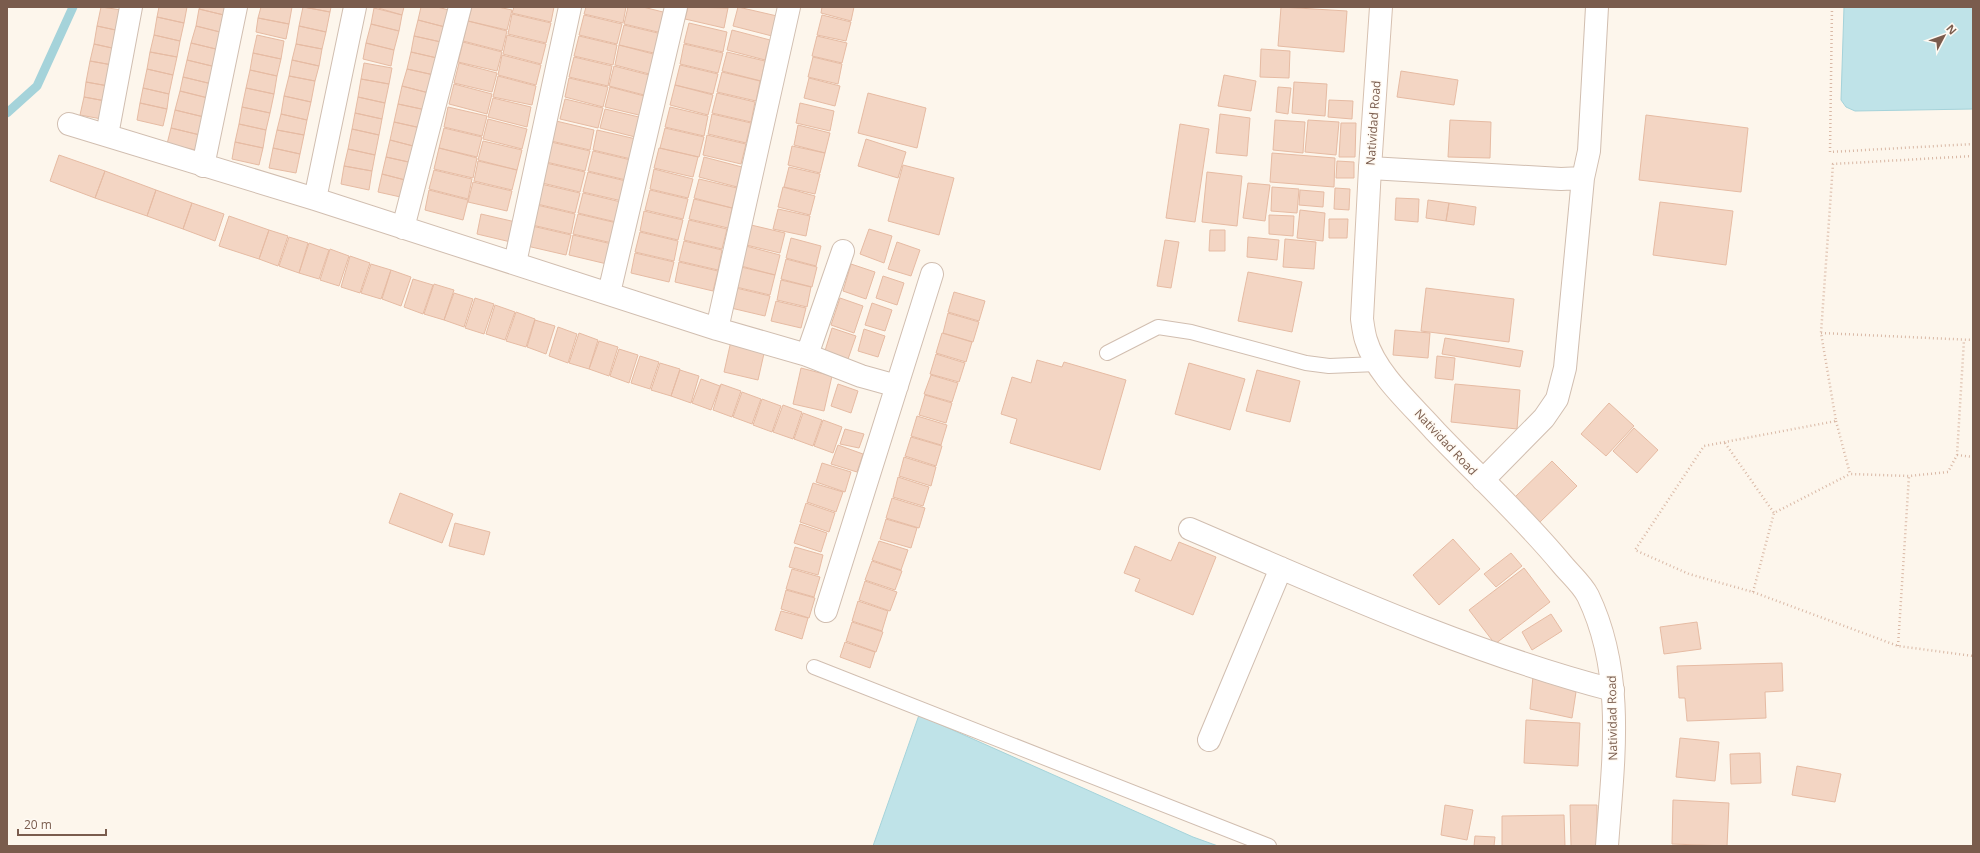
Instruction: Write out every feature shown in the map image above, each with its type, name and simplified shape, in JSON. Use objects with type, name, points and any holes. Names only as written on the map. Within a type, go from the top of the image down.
[{"type":"street","points":[[107,135],[131,7]]},
{"type":"street","points":[[203,166],[236,7]]},
{"type":"street","points":[[315,199],[355,7]]},
{"type":"street","points":[[403,228],[460,7]]},
{"type":"street","points":[[515,264],[570,7]]},
{"type":"street","points":[[609,293],[676,7]]},
{"type":"street","name":"Natividad Road","points":[[1382,7],[1370,168],[1362,319],[1366,341],[1377,364],[1405,399],[1539,536],[1588,595],[1604,636],[1611,669],[1613,690],[1614,757],[1607,846]]},
{"type":"street","points":[[1483,480],[1544,418],[1557,399],[1565,368],[1583,178],[1589,151],[1597,7]]},
{"type":"street","points":[[717,329],[786,8]]},
{"type":"street","points":[[69,124],[315,199],[717,329],[807,355],[861,376],[898,386]]},
{"type":"street","points":[[1370,168],[1561,179],[1583,178]]},
{"type":"street","points":[[807,355],[843,251]]},
{"type":"street","points":[[826,611],[932,274]]},
{"type":"street","points":[[1190,529],[1400,618],[1536,667],[1613,690]]},
{"type":"street","points":[[1209,740],[1281,568]]},
{"type":"lane","points":[[1107,353],[1158,327],[1191,332],[1306,363],[1329,366],[1377,364]]},
{"type":"lane","points":[[814,667],[1270,846]]},
{"type":"path","points":[[1832,7],[1830,152],[1973,144]]},
{"type":"path","points":[[1850,474],[1836,421],[1821,333],[1833,164],[1973,156]]},
{"type":"path","points":[[1821,333],[1973,340]]},
{"type":"path","points":[[1753,592],[1774,513],[1850,474],[1909,476],[1948,472],[1957,455],[1964,340]]},
{"type":"path","points":[[1836,421],[1704,446],[1635,550],[1689,574],[1753,592],[1898,646],[1973,656]]},
{"type":"path","points":[[1725,443],[1774,513]]},
{"type":"path","points":[[1957,455],[1973,457]]},
{"type":"path","points":[[1898,646],[1909,476]]},
{"type":"water","points":[[1844,7],[1973,7],[1973,109],[1855,111],[1846,107],[1841,100]]},
{"type":"water","points":[[919,715],[1193,837],[1218,846],[873,846]]},
{"type":"building","points":[[101,7],[129,11],[125,32],[97,26]]},
{"type":"building","points":[[159,7],[187,7],[184,23],[157,17]]},
{"type":"building","points":[[200,7],[230,7],[228,16],[199,9]]},
{"type":"building","points":[[261,7],[292,7],[289,24],[258,18]]},
{"type":"building","points":[[303,7],[330,12],[326,32],[299,26]]},
{"type":"building","points":[[304,7],[331,7],[330,12]]},
{"type":"building","points":[[375,7],[404,7],[402,15]]},
{"type":"building","points":[[421,7],[437,7],[449,10],[445,27],[418,20]]},
{"type":"building","points":[[472,7],[498,7],[512,10],[507,30],[468,21]]},
{"type":"building","points":[[514,7],[554,7],[551,22],[512,13]]},
{"type":"building","points":[[586,7],[626,7],[623,23],[584,14]]},
{"type":"building","points":[[628,7],[643,7],[667,13],[662,33],[624,24]]},
{"type":"building","points":[[688,7],[728,8],[724,28],[685,19]]},
{"type":"building","points":[[738,7],[777,16],[772,36],[733,26]]},
{"type":"building","points":[[822,7],[854,7],[851,21],[821,13]]},
{"type":"building","points":[[1281,7],[1347,11],[1344,52],[1278,46]]},
{"type":"building","points":[[374,8],[402,15],[399,31],[371,24]]},
{"type":"building","points":[[199,9],[228,16],[224,33],[196,26]]},
{"type":"building","points":[[512,14],[551,23],[546,43],[508,34]]},
{"type":"building","points":[[584,15],[622,24],[617,44],[579,35]]},
{"type":"building","points":[[822,15],[851,22],[846,41],[817,35]]},
{"type":"building","points":[[157,17],[184,23],[180,41],[154,35]]},
{"type":"building","points":[[258,18],[289,24],[286,39],[256,32]]},
{"type":"building","points":[[418,20],[445,27],[441,42],[414,36]]},
{"type":"building","points":[[468,21],[507,31],[502,51],[463,41]]},
{"type":"building","points":[[689,23],[727,32],[723,52],[684,43]]},
{"type":"building","points":[[371,24],[399,31],[394,50],[366,43]]},
{"type":"building","points":[[624,25],[662,34],[658,54],[619,45]]},
{"type":"building","points":[[97,26],[125,32],[121,50],[94,44]]},
{"type":"building","points":[[196,26],[224,33],[220,50],[191,43]]},
{"type":"building","points":[[299,26],[326,32],[322,49],[296,44]]},
{"type":"building","points":[[732,30],[770,40],[765,60],[727,50]]},
{"type":"building","points":[[154,35],[180,41],[177,57],[150,52]]},
{"type":"building","points":[[257,35],[284,41],[281,59],[253,53]]},
{"type":"building","points":[[507,35],[546,44],[541,64],[503,54]]},
{"type":"building","points":[[414,36],[441,42],[437,58],[411,52]]},
{"type":"building","points":[[579,36],[617,45],[613,65],[574,56]]},
{"type":"building","points":[[817,36],[847,43],[842,63],[812,56]]},
{"type":"building","points":[[463,42],[502,52],[497,71],[458,62]]},
{"type":"building","points":[[191,43],[220,50],[216,67],[187,60]]},
{"type":"building","points":[[366,43],[394,50],[391,66],[363,59]]},
{"type":"building","points":[[94,44],[121,50],[118,66],[90,61]]},
{"type":"building","points":[[296,44],[322,49],[319,66],[292,60]]},
{"type":"building","points":[[684,44],[723,53],[718,73],[680,64]]},
{"type":"building","points":[[619,45],[657,55],[653,75],[615,65]]},
{"type":"building","points":[[1261,49],[1290,51],[1289,78],[1260,77]]},
{"type":"building","points":[[150,52],[177,57],[173,75],[147,69]]},
{"type":"building","points":[[411,52],[437,58],[434,75],[407,69]]},
{"type":"building","points":[[727,52],[765,61],[761,81],[722,71]]},
{"type":"building","points":[[253,53],[281,59],[277,76],[250,70]]},
{"type":"building","points":[[502,55],[541,65],[536,85],[498,75]]},
{"type":"building","points":[[574,57],[612,66],[608,86],[569,77]]},
{"type":"building","points":[[813,57],[842,64],[838,84],[808,77]]},
{"type":"building","points":[[187,60],[216,67],[212,84],[183,77]]},
{"type":"building","points":[[292,60],[319,66],[315,81],[289,76]]},
{"type":"building","points":[[90,61],[118,66],[114,87],[86,82]]},
{"type":"building","points":[[364,63],[392,68],[389,84],[361,79]]},
{"type":"building","points":[[459,63],[497,73],[492,92],[454,83]]},
{"type":"building","points":[[680,65],[718,74],[713,94],[675,85]]},
{"type":"building","points":[[614,66],[653,76],[648,96],[609,86]]},
{"type":"building","points":[[147,69],[173,75],[169,94],[143,88]]},
{"type":"building","points":[[407,69],[434,75],[429,93],[402,86]]},
{"type":"building","points":[[250,70],[277,76],[274,94],[246,88]]},
{"type":"building","points":[[1401,71],[1458,80],[1454,105],[1397,97]]},
{"type":"building","points":[[722,72],[760,81],[756,101],[717,92]]},
{"type":"building","points":[[1224,75],[1256,81],[1251,111],[1218,106]]},
{"type":"building","points":[[289,76],[315,81],[311,102],[284,96]]},
{"type":"building","points":[[498,76],[536,86],[532,105],[493,97]]},
{"type":"building","points":[[183,77],[212,84],[208,98],[180,91]]},
{"type":"building","points":[[569,78],[608,87],[603,107],[565,97]]},
{"type":"building","points":[[809,78],[840,86],[835,106],[804,98]]},
{"type":"building","points":[[361,79],[389,84],[385,103],[358,97]]},
{"type":"building","points":[[86,82],[114,87],[111,102],[84,97]]},
{"type":"building","points":[[1294,82],[1327,84],[1325,116],[1292,113]]},
{"type":"building","points":[[454,84],[492,94],[487,114],[449,104]]},
{"type":"building","points":[[675,85],[713,95],[708,115],[670,105]]},
{"type":"building","points":[[402,86],[429,93],[426,110],[398,104]]},
{"type":"building","points":[[610,87],[648,97],[643,116],[605,107]]},
{"type":"building","points":[[1278,87],[1291,88],[1288,114],[1276,112]]},
{"type":"building","points":[[143,88],[169,94],[167,109],[140,103]]},
{"type":"building","points":[[246,88],[274,94],[270,113],[242,107]]},
{"type":"building","points":[[180,91],[208,98],[204,117],[175,110]]},
{"type":"building","points":[[717,93],[755,102],[751,122],[712,113]]},
{"type":"building","points":[[868,93],[926,108],[917,148],[858,133]]},
{"type":"building","points":[[284,96],[311,102],[307,120],[281,114]]},
{"type":"building","points":[[84,97],[111,102],[107,120],[80,115]]},
{"type":"building","points":[[358,97],[385,103],[382,119],[355,113]]},
{"type":"building","points":[[493,98],[531,107],[527,127],[488,117]]},
{"type":"building","points":[[565,99],[603,108],[598,128],[560,119]]},
{"type":"building","points":[[1329,100],[1353,101],[1352,119],[1328,117]]},
{"type":"building","points":[[140,103],[167,109],[163,126],[137,120]]},
{"type":"building","points":[[800,103],[834,111],[830,131],[796,123]]},
{"type":"building","points":[[398,104],[426,110],[421,128],[394,122]]},
{"type":"building","points":[[242,107],[270,113],[266,130],[239,124]]},
{"type":"building","points":[[448,107],[487,116],[482,136],[444,127]]},
{"type":"building","points":[[670,107],[708,116],[704,136],[665,127]]},
{"type":"building","points":[[605,109],[643,118],[639,138],[600,128]]},
{"type":"building","points":[[175,110],[204,117],[200,135],[171,128]]},
{"type":"building","points":[[355,113],[382,119],[379,135],[352,129]]},
{"type":"building","points":[[281,114],[307,120],[304,135],[277,130]]},
{"type":"building","points":[[712,114],[751,123],[746,143],[708,134]]},
{"type":"building","points":[[1220,114],[1250,118],[1247,156],[1216,153]]},
{"type":"building","points":[[1646,115],[1748,128],[1741,192],[1639,180]]},
{"type":"building","points":[[488,119],[527,129],[522,149],[483,139]]},
{"type":"building","points":[[1275,120],[1305,122],[1303,153],[1273,150]]},
{"type":"building","points":[[1308,120],[1339,122],[1336,155],[1305,152]]},
{"type":"building","points":[[1450,120],[1491,122],[1490,158],[1448,157]]},
{"type":"building","points":[[556,121],[594,130],[590,150],[551,141]]},
{"type":"building","points":[[394,122],[421,128],[417,147],[390,140]]},
{"type":"building","points":[[1341,123],[1356,123],[1355,157],[1339,157]]},
{"type":"building","points":[[239,124],[266,130],[263,148],[235,142]]},
{"type":"building","points":[[1180,124],[1209,129],[1195,222],[1166,218]]},
{"type":"building","points":[[798,125],[830,133],[825,153],[794,145]]},
{"type":"building","points":[[171,128],[200,135],[196,150],[167,144]]},
{"type":"building","points":[[444,128],[482,137],[477,157],[439,148]]},
{"type":"building","points":[[665,128],[704,137],[699,157],[660,148]]},
{"type":"building","points":[[352,129],[379,135],[375,155],[348,149]]},
{"type":"building","points":[[277,130],[304,135],[300,154],[273,148]]},
{"type":"building","points":[[597,130],[636,139],[631,159],[593,150]]},
{"type":"building","points":[[707,135],[746,144],[741,164],[703,155]]},
{"type":"building","points":[[866,139],[906,152],[898,178],[858,166]]},
{"type":"building","points":[[390,140],[417,147],[413,163],[386,157]]},
{"type":"building","points":[[483,141],[522,150],[517,170],[478,160]]},
{"type":"building","points":[[235,142],[263,148],[259,165],[232,159]]},
{"type":"building","points":[[551,142],[590,151],[585,171],[546,162]]},
{"type":"building","points":[[792,146],[825,153],[820,173],[788,165]]},
{"type":"building","points":[[273,148],[300,154],[296,173],[269,168]]},
{"type":"building","points":[[439,148],[477,158],[473,178],[434,169]]},
{"type":"building","points":[[659,148],[698,157],[693,177],[654,168]]},
{"type":"building","points":[[348,149],[375,155],[372,171],[344,166]]},
{"type":"building","points":[[593,151],[631,160],[626,180],[588,171]]},
{"type":"building","points":[[1272,153],[1335,158],[1334,187],[1270,182]]},
{"type":"building","points":[[59,155],[105,171],[95,198],[50,181]]},
{"type":"building","points":[[386,157],[413,163],[409,181],[382,174]]},
{"type":"building","points":[[704,157],[742,167],[737,187],[699,177]]},
{"type":"building","points":[[478,161],[517,170],[512,190],[474,181]]},
{"type":"building","points":[[1337,161],[1354,162],[1354,178],[1336,178]]},
{"type":"building","points":[[546,163],[585,172],[580,192],[542,183]]},
{"type":"building","points":[[903,165],[954,178],[939,235],[888,221]]},
{"type":"building","points":[[344,166],[372,171],[369,190],[341,184]]},
{"type":"building","points":[[789,167],[820,174],[815,194],[784,187]]},
{"type":"building","points":[[654,169],[693,179],[688,198],[650,189]]},
{"type":"building","points":[[434,170],[472,179],[468,199],[429,189]]},
{"type":"building","points":[[105,171],[156,190],[147,216],[95,198]]},
{"type":"building","points":[[588,172],[626,181],[622,201],[583,192]]},
{"type":"building","points":[[1207,172],[1242,176],[1237,226],[1202,222]]},
{"type":"building","points":[[382,174],[409,181],[405,198],[378,192]]},
{"type":"building","points":[[699,179],[737,188],[732,208],[694,198]]},
{"type":"building","points":[[473,182],[512,191],[507,211],[468,202]]},
{"type":"building","points":[[1248,183],[1270,185],[1265,221],[1243,218]]},
{"type":"building","points":[[541,184],[580,193],[575,213],[537,204]]},
{"type":"building","points":[[783,187],[815,196],[810,215],[778,207]]},
{"type":"building","points":[[1272,187],[1299,189],[1297,213],[1271,211]]},
{"type":"building","points":[[1335,188],[1350,189],[1349,210],[1334,209]]},
{"type":"building","points":[[156,190],[192,203],[183,229],[147,216]]},
{"type":"building","points":[[429,190],[468,200],[463,220],[425,210]]},
{"type":"building","points":[[650,190],[688,199],[683,219],[645,210]]},
{"type":"building","points":[[1300,190],[1324,192],[1323,207],[1299,205]]},
{"type":"building","points":[[583,193],[621,202],[616,222],[578,213]]},
{"type":"building","points":[[1396,198],[1419,199],[1418,222],[1395,220]]},
{"type":"building","points":[[694,199],[732,208],[728,228],[689,219]]},
{"type":"building","points":[[1428,200],[1449,203],[1446,221],[1426,218]]},
{"type":"building","points":[[1660,202],[1733,211],[1726,265],[1653,255]]},
{"type":"building","points":[[192,203],[224,214],[215,241],[183,229]]},
{"type":"building","points":[[1449,203],[1476,207],[1474,225],[1446,221]]},
{"type":"building","points":[[537,205],[575,214],[571,234],[532,225]]},
{"type":"building","points":[[778,209],[810,216],[806,236],[773,229]]},
{"type":"building","points":[[1300,210],[1325,213],[1323,241],[1297,238]]},
{"type":"building","points":[[644,211],[683,220],[678,240],[640,231]]},
{"type":"building","points":[[481,214],[520,223],[515,243],[477,234]]},
{"type":"building","points":[[578,214],[617,223],[612,243],[573,234]]},
{"type":"building","points":[[1269,215],[1294,216],[1293,236],[1269,234]]},
{"type":"building","points":[[229,216],[269,230],[259,259],[219,246]]},
{"type":"building","points":[[1329,219],[1348,219],[1347,238],[1329,238]]},
{"type":"building","points":[[689,220],[727,229],[722,249],[684,240]]},
{"type":"building","points":[[751,225],[785,233],[780,253],[746,245]]},
{"type":"building","points":[[532,226],[571,235],[566,255],[527,246]]},
{"type":"building","points":[[869,229],[892,236],[884,263],[860,254]]},
{"type":"building","points":[[269,230],[288,236],[278,266],[259,259]]},
{"type":"building","points":[[1210,230],[1225,230],[1225,251],[1209,251]]},
{"type":"building","points":[[640,232],[678,241],[674,261],[635,252]]},
{"type":"building","points":[[573,235],[612,244],[607,264],[569,255]]},
{"type":"building","points":[[289,237],[308,243],[299,273],[279,266]]},
{"type":"building","points":[[1248,237],[1279,240],[1277,260],[1247,257]]},
{"type":"building","points":[[791,238],[821,246],[816,266],[786,258]]},
{"type":"building","points":[[1285,239],[1316,242],[1314,269],[1283,267]]},
{"type":"building","points":[[1165,240],[1179,242],[1171,288],[1157,286]]},
{"type":"building","points":[[684,241],[722,250],[718,270],[679,261]]},
{"type":"building","points":[[897,242],[920,250],[911,276],[888,269]]},
{"type":"building","points":[[309,243],[329,250],[319,279],[299,273]]},
{"type":"building","points":[[746,246],[780,255],[775,275],[741,266]]},
{"type":"building","points":[[330,249],[349,256],[339,286],[320,280]]},
{"type":"building","points":[[635,253],[674,262],[669,282],[631,273]]},
{"type":"building","points":[[350,256],[370,263],[360,293],[341,287]]},
{"type":"building","points":[[786,259],[817,267],[812,287],[781,279]]},
{"type":"building","points":[[679,262],[718,271],[713,291],[675,282]]},
{"type":"building","points":[[371,264],[391,270],[381,299],[361,293]]},
{"type":"building","points":[[851,264],[875,272],[866,299],[843,291]]},
{"type":"building","points":[[741,267],[775,275],[770,295],[736,287]]},
{"type":"building","points":[[391,270],[411,277],[401,306],[382,299]]},
{"type":"building","points":[[1248,272],[1302,282],[1292,332],[1238,321]]},
{"type":"building","points":[[883,276],[904,283],[897,305],[876,298]]},
{"type":"building","points":[[413,279],[433,285],[423,314],[404,307]]},
{"type":"building","points":[[781,280],[811,287],[807,307],[777,300]]},
{"type":"building","points":[[434,284],[454,290],[444,320],[424,314]]},
{"type":"building","points":[[736,288],[770,296],[765,316],[731,308]]},
{"type":"building","points":[[1426,288],[1514,299],[1509,342],[1421,331]]},
{"type":"building","points":[[954,292],[985,301],[979,321],[948,312]]},
{"type":"building","points":[[454,293],[473,299],[464,327],[444,320]]},
{"type":"building","points":[[475,298],[494,304],[484,334],[465,328]]},
{"type":"building","points":[[840,298],[863,306],[854,333],[831,325]]},
{"type":"building","points":[[776,301],[806,308],[801,328],[771,321]]},
{"type":"building","points":[[872,303],[892,310],[885,331],[865,325]]},
{"type":"building","points":[[495,305],[515,312],[505,340],[486,334]]},
{"type":"building","points":[[516,312],[535,319],[526,347],[506,341]]},
{"type":"building","points":[[948,313],[979,322],[973,342],[943,333]]},
{"type":"building","points":[[535,320],[555,326],[546,354],[527,347]]},
{"type":"building","points":[[558,327],[577,334],[568,363],[549,356]]},
{"type":"building","points":[[832,328],[856,336],[847,362],[824,354]]},
{"type":"building","points":[[864,329],[885,336],[878,357],[858,351]]},
{"type":"building","points":[[1395,330],[1430,333],[1428,358],[1393,355]]},
{"type":"building","points":[[579,333],[598,340],[589,369],[569,363]]},
{"type":"building","points":[[942,333],[972,342],[966,362],[936,353]]},
{"type":"building","points":[[1445,338],[1523,351],[1520,367],[1442,354]]},
{"type":"building","points":[[599,341],[618,347],[609,376],[589,369]]},
{"type":"building","points":[[731,341],[765,349],[758,380],[724,372]]},
{"type":"building","points":[[619,349],[638,355],[629,383],[610,376]]},
{"type":"building","points":[[936,354],[965,363],[959,382],[930,374]]},
{"type":"building","points":[[640,356],[659,362],[650,389],[631,383]]},
{"type":"building","points":[[1437,356],[1455,358],[1453,380],[1435,378]]},
{"type":"building","points":[[1037,360],[1062,367],[1064,362],[1126,380],[1100,470],[1010,443],[1017,419],[1001,414],[1012,377],[1031,383]]},
{"type":"building","points":[[660,363],[680,369],[671,396],[651,390]]},
{"type":"building","points":[[1189,363],[1245,379],[1230,430],[1175,414]]},
{"type":"building","points":[[801,368],[832,376],[824,411],[793,404]]},
{"type":"building","points":[[680,370],[699,376],[691,403],[671,396]]},
{"type":"building","points":[[1257,370],[1300,381],[1290,422],[1246,411]]},
{"type":"building","points":[[931,375],[958,383],[952,402],[924,394]]},
{"type":"building","points":[[701,379],[720,386],[711,410],[692,403]]},
{"type":"building","points":[[721,384],[741,391],[732,417],[713,410]]},
{"type":"building","points":[[838,384],[858,391],[851,413],[831,406]]},
{"type":"building","points":[[1455,384],[1520,390],[1517,429],[1451,422]]},
{"type":"building","points":[[742,392],[761,399],[752,424],[733,417]]},
{"type":"building","points":[[925,395],[952,403],[946,423],[919,415]]},
{"type":"building","points":[[762,399],[781,406],[772,432],[753,425]]},
{"type":"building","points":[[1609,403],[1634,426],[1606,456],[1581,434]]},
{"type":"building","points":[[783,405],[802,412],[793,439],[773,432]]},
{"type":"building","points":[[803,413],[822,420],[813,446],[794,439]]},
{"type":"building","points":[[917,416],[947,425],[941,445],[911,436]]},
{"type":"building","points":[[823,420],[842,427],[833,453],[814,446]]},
{"type":"building","points":[[1634,428],[1658,450],[1637,473],[1613,451]]},
{"type":"building","points":[[845,429],[864,434],[859,448],[840,444]]},
{"type":"building","points":[[911,437],[942,446],[936,466],[905,456]]},
{"type":"building","points":[[838,445],[863,454],[857,472],[831,464]]},
{"type":"building","points":[[904,457],[936,467],[931,486],[899,476]]},
{"type":"building","points":[[1552,461],[1577,486],[1540,522],[1515,497]]},
{"type":"building","points":[[822,463],[851,472],[845,492],[816,482]]},
{"type":"building","points":[[898,477],[929,487],[923,506],[893,497]]},
{"type":"building","points":[[813,483],[843,492],[836,512],[807,502]]},
{"type":"building","points":[[400,493],[453,514],[442,543],[389,523]]},
{"type":"building","points":[[892,498],[925,508],[919,528],[886,518]]},
{"type":"building","points":[[806,503],[835,513],[829,532],[800,522]]},
{"type":"building","points":[[886,519],[917,528],[911,548],[880,539]]},
{"type":"building","points":[[455,523],[490,532],[484,555],[449,546]]},
{"type":"building","points":[[800,524],[827,533],[821,552],[794,543]]},
{"type":"building","points":[[1453,539],[1480,569],[1439,605],[1413,575]]},
{"type":"building","points":[[879,541],[908,550],[901,570],[872,560]]},
{"type":"building","points":[[1179,542],[1216,557],[1193,615],[1135,591],[1140,579],[1124,573],[1135,546],[1171,561]]},
{"type":"building","points":[[795,547],[823,555],[818,575],[789,567]]},
{"type":"building","points":[[1511,553],[1522,566],[1496,587],[1484,574]]},
{"type":"building","points":[[872,561],[902,571],[895,590],[865,580]]},
{"type":"building","points":[[1524,568],[1550,602],[1495,644],[1469,610]]},
{"type":"building","points":[[792,569],[820,577],[814,597],[786,589]]},
{"type":"building","points":[[865,581],[897,592],[890,611],[859,600]]},
{"type":"building","points":[[786,590],[815,598],[809,618],[781,609]]},
{"type":"building","points":[[858,601],[888,611],[882,631],[852,621]]},
{"type":"building","points":[[781,611],[808,618],[802,639],[775,630]]},
{"type":"building","points":[[1551,614],[1562,631],[1532,650],[1522,632]]},
{"type":"building","points":[[852,622],[883,632],[876,652],[846,641]]},
{"type":"building","points":[[1697,622],[1701,649],[1664,654],[1660,627]]},
{"type":"building","points":[[845,642],[875,652],[870,668],[840,657]]},
{"type":"building","points":[[1782,663],[1783,691],[1765,692],[1766,718],[1687,721],[1685,698],[1679,698],[1677,666]]},
{"type":"building","points":[[1533,676],[1576,692],[1572,718],[1530,709]]},
{"type":"building","points":[[1526,720],[1580,723],[1578,766],[1524,763]]},
{"type":"building","points":[[1680,738],[1719,742],[1715,781],[1676,777]]},
{"type":"building","points":[[1760,753],[1761,783],[1731,784],[1730,754]]},
{"type":"building","points":[[1797,766],[1841,774],[1835,802],[1792,795]]},
{"type":"building","points":[[1673,800],[1729,803],[1727,846],[1672,844]]},
{"type":"building","points":[[1445,805],[1473,810],[1467,840],[1441,835]]},
{"type":"building","points":[[1570,805],[1597,805],[1597,846],[1571,846]]},
{"type":"building","points":[[1564,815],[1565,846],[1502,846],[1502,816]]},
{"type":"building","points":[[1475,836],[1495,837],[1494,846],[1474,846]]},
{"type":"waterway","points":[[7,113],[37,86],[73,7]]}]
